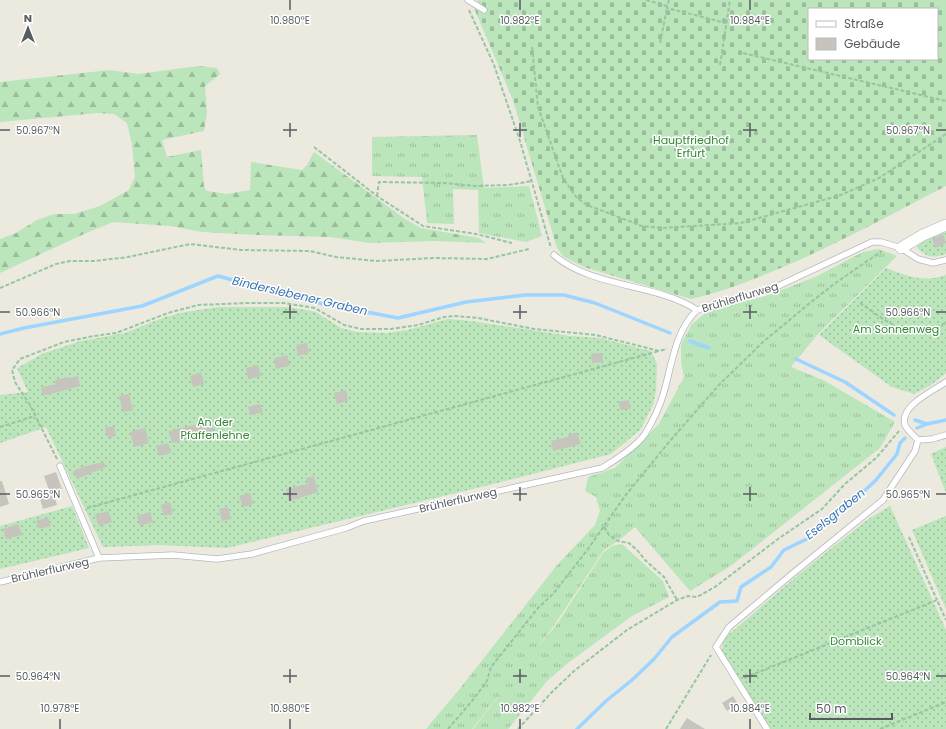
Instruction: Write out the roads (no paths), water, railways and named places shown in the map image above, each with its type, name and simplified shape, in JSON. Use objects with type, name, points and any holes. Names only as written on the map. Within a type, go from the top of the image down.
[{"type":"street","points":[[896,247],[946,225]]},
{"type":"lane","points":[[468,0],[484,10]]},
{"type":"lane","name":"Brühlerflurweg","points":[[0,582],[99,558],[173,555],[217,559],[252,554],[346,528],[364,521],[602,468],[626,452],[644,435],[664,393],[675,346],[689,318],[697,310],[776,287],[872,242],[881,242],[896,247],[918,259],[933,263],[946,260]]},
{"type":"lane","points":[[554,255],[570,267],[608,280],[682,301],[697,310]]},
{"type":"lane","points":[[918,440],[906,426],[904,416],[910,406],[946,382]]},
{"type":"lane","points":[[918,440],[932,439],[946,435]]},
{"type":"lane","points":[[767,729],[716,647],[729,627],[883,500],[915,451],[918,440]]},
{"type":"lane","name":"Brühlerflurweg","points":[[60,466],[80,510],[99,558]]},
{"type":"waterway","name":"Binderslebener Graben","points":[[0,334],[24,328],[142,306],[218,276],[319,303],[398,318],[466,302],[525,295],[564,295],[595,303],[670,333]]},
{"type":"waterway","name":"Binderslebener Graben","points":[[690,341],[709,348]]},
{"type":"waterway","name":"Binderslebener Graben","points":[[796,359],[845,382],[894,415]]},
{"type":"waterway","name":"Binderslebener Graben","points":[[915,420],[927,424]]},
{"type":"waterway","name":"Eselsgraben","points":[[917,428],[946,420]]},
{"type":"waterway","name":"Eselsgraben","points":[[577,729],[606,701],[632,680],[654,659],[672,637],[720,602],[737,601],[741,587],[771,567],[784,550],[811,537],[827,521],[849,505],[876,480],[897,454],[900,443],[905,438]]},
{"type":"park label","name":"Hauptfriedhof Erfurt","points":[[691,146]]},
{"type":"park label","name":"Am Sonnenweg","points":[[896,329]]},
{"type":"park label","name":"An der Pfaffenlehne","points":[[215,428]]},
{"type":"park label","name":"Domblick","points":[[856,641]]}]
